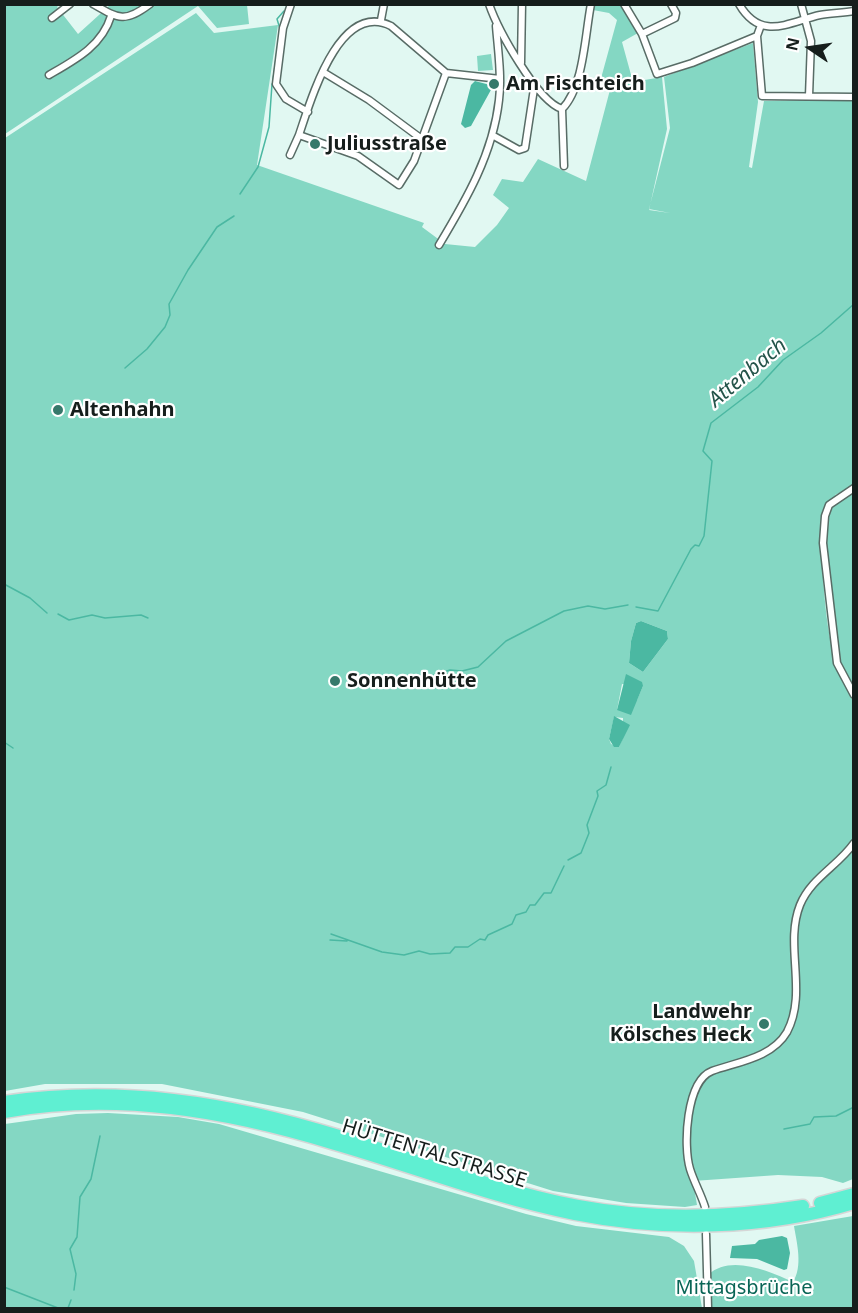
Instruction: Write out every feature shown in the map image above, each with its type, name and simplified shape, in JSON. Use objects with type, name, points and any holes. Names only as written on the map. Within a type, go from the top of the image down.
[{"type":"highway","name":"HÜTTENTALSTRASSE","points":[[4,1102],[71,1095],[114,1094],[228,1106],[339,1135],[525,1194],[623,1213],[718,1216],[814,1209],[854,1194]]},
{"type":"highway","name":"HÜTTENTALSTRASSE","points":[[4,1112],[62,1104],[113,1103],[186,1108],[227,1115],[336,1144],[523,1202],[622,1221],[687,1226],[718,1224],[854,1203]]},
{"type":"street","points":[[52,18],[70,4]]},
{"type":"street","points":[[93,4],[111,15],[129,17],[150,4]]},
{"type":"street","points":[[291,4],[283,28],[276,84],[286,99],[308,112]]},
{"type":"street","points":[[381,20],[384,4]]},
{"type":"street","points":[[489,4],[496,23],[520,63],[556,107],[562,109]]},
{"type":"street","points":[[520,63],[522,4]]},
{"type":"street","points":[[562,109],[568,104],[582,61],[591,4]]},
{"type":"street","points":[[624,4],[642,34],[657,74],[692,63],[757,36]]},
{"type":"street","points":[[642,34],[675,18],[676,13],[671,4]]},
{"type":"street","points":[[740,4],[748,16],[761,25],[781,27],[807,19],[854,11]]},
{"type":"street","points":[[801,4],[807,19],[811,41],[809,96]]},
{"type":"street","points":[[49,75],[94,45],[105,31],[111,15]]},
{"type":"street","points":[[290,155],[323,72],[336,48],[354,26],[364,21],[381,20],[446,73],[500,79]]},
{"type":"street","points":[[439,245],[473,187],[492,135],[500,79],[496,23]]},
{"type":"street","points":[[761,25],[757,36],[762,96],[854,97]]},
{"type":"street","points":[[323,72],[369,100],[423,140]]},
{"type":"street","points":[[299,135],[358,156],[399,185],[414,161],[423,140],[446,73]]},
{"type":"street","points":[[492,135],[519,150],[525,148],[535,82]]},
{"type":"street","points":[[562,109],[564,166]]},
{"type":"street","points":[[854,489],[829,505],[825,516],[823,543],[837,663],[854,695]]},
{"type":"street","points":[[705,1207],[690,1168],[686,1149],[694,1091],[704,1076],[760,1054],[777,1044],[786,1032],[795,998],[795,931],[800,905],[812,885],[854,843]]},
{"type":"street","points":[[706,1234],[708,1308]]},
{"type":"green space","points":[[5,5],[59,5],[57,7],[78,34],[110,5],[247,5],[249,24],[217,28],[198,6],[5,134]]},
{"type":"green space","points":[[594,5],[620,5],[638,33],[622,42],[633,82],[662,77],[667,129],[651,203],[670,128],[664,77],[753,43],[758,102],[749,167],[752,168],[764,101],[853,99],[854,486],[835,495],[837,499],[853,491],[853,687],[838,655],[821,546],[828,626],[837,664],[853,701],[853,1179],[843,1183],[822,1177],[778,1175],[693,1181],[697,1205],[685,1207],[626,1203],[553,1191],[303,1112],[162,1084],[45,1084],[5,1091],[5,138],[196,13],[214,33],[278,25],[257,165],[424,223],[422,227],[445,244],[475,247],[497,225],[509,208],[493,195],[502,179],[523,182],[538,159],[586,181],[611,86],[600,82],[617,20],[609,13],[593,10]],"holes":[[[641,621],[667,631],[668,639],[643,672],[629,663],[631,641],[636,623]],[[622,684],[643,686],[637,700],[617,710]],[[614,717],[623,718],[623,738],[619,747],[611,744],[609,739]]]},
{"type":"green space","points":[[491,54],[493,70],[478,71],[477,56]]},
{"type":"green space","points":[[108,1113],[178,1117],[219,1124],[526,1214],[576,1226],[669,1237],[684,1246],[694,1261],[702,1308],[5,1308],[5,1124],[76,1114]]},
{"type":"green space","name":"Mittagsbrüche","points":[[853,1216],[853,1308],[710,1308],[708,1275],[717,1269],[738,1265],[750,1266],[793,1282],[799,1262],[794,1226]]},
{"type":"shaded area","points":[[475,81],[490,85],[492,88],[471,126],[465,128],[461,124],[471,85]]},
{"type":"shaded area","points":[[641,621],[667,631],[668,639],[643,672],[629,663],[631,641],[636,623]]},
{"type":"shaded area","points":[[626,674],[642,682],[643,686],[631,715],[617,710]]},
{"type":"shaded area","points":[[614,716],[630,725],[619,747],[614,747],[609,739]]},
{"type":"shaded area","points":[[782,1236],[787,1238],[790,1253],[787,1269],[784,1270],[757,1259],[730,1258],[732,1246],[755,1244],[759,1240]]},
{"type":"waterway","points":[[273,80],[280,29],[277,19],[284,11]]},
{"type":"waterway","points":[[240,194],[258,167],[269,127],[272,84]]},
{"type":"waterway","points":[[125,368],[147,349],[165,327],[170,315],[169,304],[188,270],[217,227],[234,216]]},
{"type":"waterway","name":"Attenbach","points":[[636,607],[658,611],[691,549],[695,545],[699,546],[704,536],[712,461],[703,451],[711,423],[758,387],[783,360],[821,333],[854,304]]},
{"type":"waterway","points":[[4,584],[30,598],[47,613]]},
{"type":"waterway","points":[[406,684],[450,670],[462,671],[478,667],[506,641],[564,611],[588,606],[605,609],[628,605]]},
{"type":"waterway","points":[[58,614],[69,620],[92,615],[105,618],[141,615],[148,618]]},
{"type":"waterway","points":[[4,742],[13,748]]},
{"type":"waterway","points":[[568,860],[581,853],[589,833],[587,825],[598,796],[597,791],[606,785],[611,767]]},
{"type":"waterway","points":[[331,934],[382,952],[404,955],[419,951],[430,954],[450,953],[455,947],[468,947],[512,924],[516,915],[526,912],[530,905],[535,905],[544,893],[551,893],[564,866]]},
{"type":"waterway","points":[[330,940],[347,941]]},
{"type":"waterway","points":[[784,1129],[810,1124],[814,1117],[836,1116],[854,1107]]},
{"type":"waterway","points":[[74,1290],[76,1274],[70,1249],[77,1237],[80,1197],[91,1179],[100,1136]]},
{"type":"waterway","points":[[4,1287],[58,1308]]},
{"type":"waterway","points":[[68,1308],[71,1300]]},
{"type":"place","name":"Am Fischteich","points":[[494,84]]},
{"type":"place","name":"Juliusstraße","points":[[315,144]]},
{"type":"place","name":"Altenhahn","points":[[58,410]]},
{"type":"place","name":"Sonnenhütte","points":[[335,681]]},
{"type":"place","name":"Landwehr Kölsches Heck","points":[[764,1024]]}]
